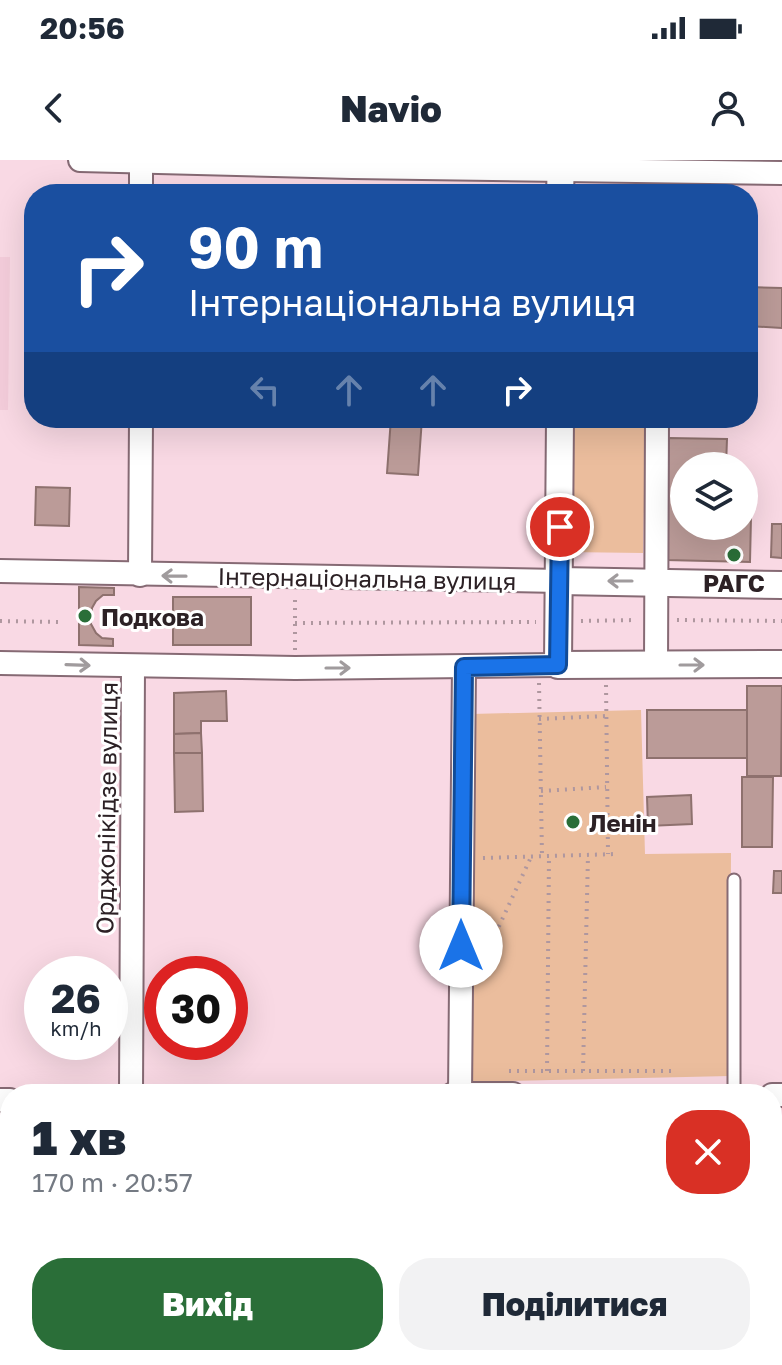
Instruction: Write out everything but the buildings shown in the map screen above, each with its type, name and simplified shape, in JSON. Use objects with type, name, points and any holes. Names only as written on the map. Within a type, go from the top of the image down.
[{"type":"street","points":[[80,160],[561,175],[685,170],[782,173]]},
{"type":"street","points":[[141,161],[141,184]]},
{"type":"street","points":[[140,575],[141,428]]},
{"type":"street","points":[[548,665],[560,581],[560,428]]},
{"type":"street","points":[[656,665],[657,428]]},
{"type":"street","name":"Інтернаціональна вулиця","points":[[0,571],[782,585]]},
{"type":"street","points":[[0,663],[295,668],[782,664]]},
{"type":"street","name":"Орджонікідзе вулиця","points":[[131,1084],[133,667]]},
{"type":"street","points":[[460,1084],[464,667]]},
{"type":"lane","points":[[734,880],[734,1084]]},
{"type":"path","points":[[295,577],[295,668]]},
{"type":"path","points":[[0,621],[58,622]]},
{"type":"path","points":[[542,856],[539,719],[548,665]]},
{"type":"path","points":[[606,665],[608,854]]},
{"type":"path","points":[[539,719],[606,716]]},
{"type":"path","points":[[541,791],[607,787]]},
{"type":"path","points":[[462,858],[617,854]]},
{"type":"path","points":[[583,1071],[588,855]]},
{"type":"path","points":[[547,1071],[549,856]]},
{"type":"path","points":[[482,964],[531,857]]},
{"type":"path","points":[[504,1071],[676,1071]]},
{"type":"shaded area","points":[[0,257],[10,257],[8,410],[0,410]]},
{"type":"shaded area","points":[[569,428],[646,428],[643,553],[566,552]]},
{"type":"shaded area","points":[[641,710],[645,854],[731,853],[730,1076],[467,1082],[471,714]]},
{"type":"place","name":"РАГС","points":[[734,555]]},
{"type":"place","name":"Подкова","points":[[85,616]]},
{"type":"place","name":"Ленін","points":[[573,822]]},
{"type":"route","points":[[461,946],[464,667],[558,665],[560,527]]}]
